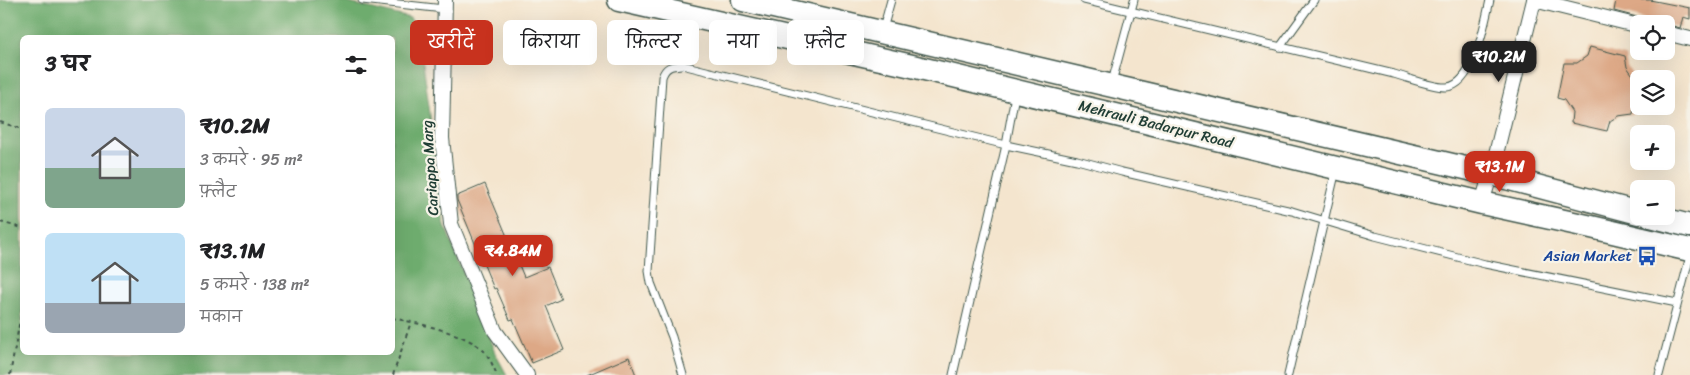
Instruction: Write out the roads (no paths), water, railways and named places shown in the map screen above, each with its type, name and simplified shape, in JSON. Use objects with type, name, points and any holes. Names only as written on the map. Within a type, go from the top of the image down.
[{"type":"main road","name":"Mehrauli Badarpur Road","points":[[620,0],[1016,90],[1482,203],[1690,250]]},
{"type":"main road","name":"Mehrauli Badarpur Road","points":[[743,0],[1491,174],[1630,211]]},
{"type":"main road","points":[[912,66],[918,41]]},
{"type":"main road","points":[[1675,222],[1690,226]]},
{"type":"street","points":[[1482,203],[1491,174],[1534,0],[1630,24]]},
{"type":"street","name":"Cariappa Marg","points":[[444,4],[442,138],[451,224],[495,331],[527,375]]},
{"type":"street","points":[[1675,35],[1690,39]]},
{"type":"lane","points":[[362,0],[444,4]]},
{"type":"lane","points":[[882,32],[891,0]]},
{"type":"lane","points":[[1084,0],[1394,74],[1432,85],[1447,87],[1459,83],[1472,65],[1490,0]]},
{"type":"lane","points":[[1110,86],[1134,0]]},
{"type":"lane","points":[[1280,47],[1314,0]]},
{"type":"lane","points":[[683,375],[672,337],[651,284],[649,271],[662,77],[665,70],[671,66],[682,65],[1006,145],[1228,196],[1485,264],[1677,303]]},
{"type":"lane","points":[[952,375],[1006,145],[1016,90]]},
{"type":"lane","points":[[1288,375],[1337,168]]},
{"type":"lane","points":[[1659,375],[1690,256]]},
{"type":"place","name":"Asian Market","points":[[1647,256]]}]
